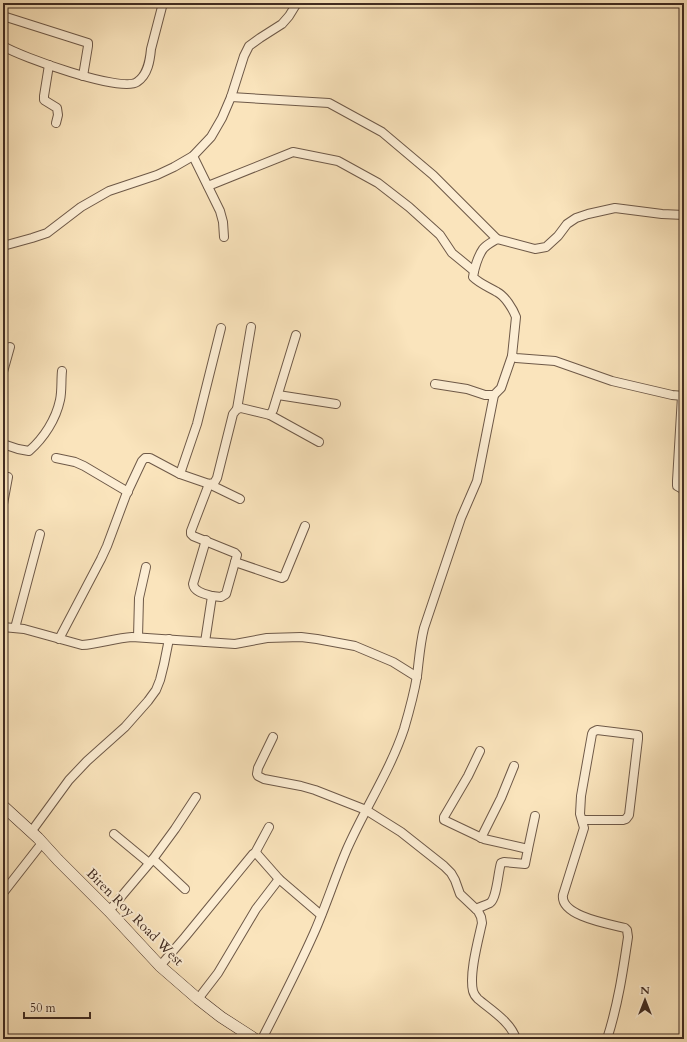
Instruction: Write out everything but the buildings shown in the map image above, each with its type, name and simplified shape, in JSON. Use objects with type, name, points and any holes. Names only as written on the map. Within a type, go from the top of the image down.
[{"type":"main road","name":"Biren Roy Road West","points":[[3,806],[42,843],[160,966],[221,1016],[255,1039]]},
{"type":"street","points":[[3,46],[11,51],[83,76],[115,83],[133,84],[138,82],[146,70],[163,3]]},
{"type":"street","points":[[3,246],[47,233],[90,201],[109,191],[157,175],[193,156],[211,137],[222,118],[249,46],[282,24],[297,3]]},
{"type":"street","points":[[3,16],[88,43],[83,76]]},
{"type":"street","points":[[49,65],[44,100],[57,108],[58,115],[56,123]]},
{"type":"street","points":[[231,96],[329,103],[382,132],[433,175],[496,239],[535,249],[546,247],[558,236],[567,224],[576,218],[615,208],[662,214],[684,215]]},
{"type":"street","points":[[208,186],[293,152],[338,162],[378,183],[410,207],[440,235],[452,253],[474,271]]},
{"type":"street","points":[[193,156],[220,211],[223,222],[224,237]]},
{"type":"street","points":[[262,1039],[314,933],[347,849],[396,752],[409,711],[424,628],[461,518],[477,481],[494,396],[501,388],[512,356],[516,317],[514,311],[499,293],[478,282],[473,277],[483,250],[496,239]]},
{"type":"street","points":[[208,484],[214,483],[217,478],[233,414],[237,409],[251,327]]},
{"type":"street","points":[[180,474],[197,424],[221,328]]},
{"type":"street","points":[[270,415],[278,395],[296,335]]},
{"type":"street","points":[[3,372],[10,347]]},
{"type":"street","points":[[512,356],[516,358],[555,361],[612,381],[672,395],[683,396],[677,486],[684,490]]},
{"type":"street","points":[[3,444],[30,451],[49,429],[60,400],[62,371]]},
{"type":"street","points":[[435,384],[494,396]]},
{"type":"street","points":[[278,395],[336,404]]},
{"type":"street","points":[[237,409],[241,408],[270,415],[319,442]]},
{"type":"street","points":[[56,458],[75,462],[84,466],[128,492]]},
{"type":"street","points":[[59,639],[101,559],[128,492],[142,461],[145,458],[150,458],[180,474],[208,484],[240,499]]},
{"type":"street","points":[[3,504],[8,477]]},
{"type":"street","points":[[206,540],[193,588],[212,596],[221,597],[226,594],[237,555],[206,540],[193,536],[191,534],[208,484]]},
{"type":"street","points":[[235,562],[282,578],[284,577],[305,526]]},
{"type":"street","points":[[15,628],[40,534]]},
{"type":"street","points":[[138,637],[139,598],[146,567]]},
{"type":"street","points":[[205,642],[212,596]]},
{"type":"street","points":[[3,627],[36,632],[76,644],[88,645],[122,638],[138,637],[235,644],[267,638],[301,637],[348,644],[362,648],[393,662],[416,677]]},
{"type":"street","points":[[31,832],[69,780],[87,761],[125,727],[156,690],[160,680],[169,639]]},
{"type":"street","points":[[582,820],[623,820],[627,818],[638,735],[597,730],[592,734],[581,796],[580,814],[584,831],[563,895],[563,902],[578,914],[590,920],[625,928],[628,933],[619,994],[607,1039]]},
{"type":"street","points":[[272,737],[258,768],[258,776],[264,779],[315,790],[366,810],[406,835],[451,873],[460,894],[476,909],[481,917],[482,923],[472,976],[474,995],[510,1025],[516,1039]]},
{"type":"street","points":[[480,751],[468,776],[444,817],[444,820],[481,838],[528,849]]},
{"type":"street","points":[[481,838],[501,798],[514,766]]},
{"type":"street","points":[[108,911],[151,861],[175,829],[196,797]]},
{"type":"street","points":[[476,909],[491,902],[493,899],[501,863],[525,864],[536,816]]},
{"type":"street","points":[[160,966],[250,856],[255,853],[269,827]]},
{"type":"street","points":[[114,834],[151,861],[185,889]]},
{"type":"street","points":[[3,893],[42,843]]},
{"type":"street","points":[[255,853],[279,879],[321,915]]},
{"type":"street","points":[[198,998],[218,973],[256,909],[279,879]]}]
